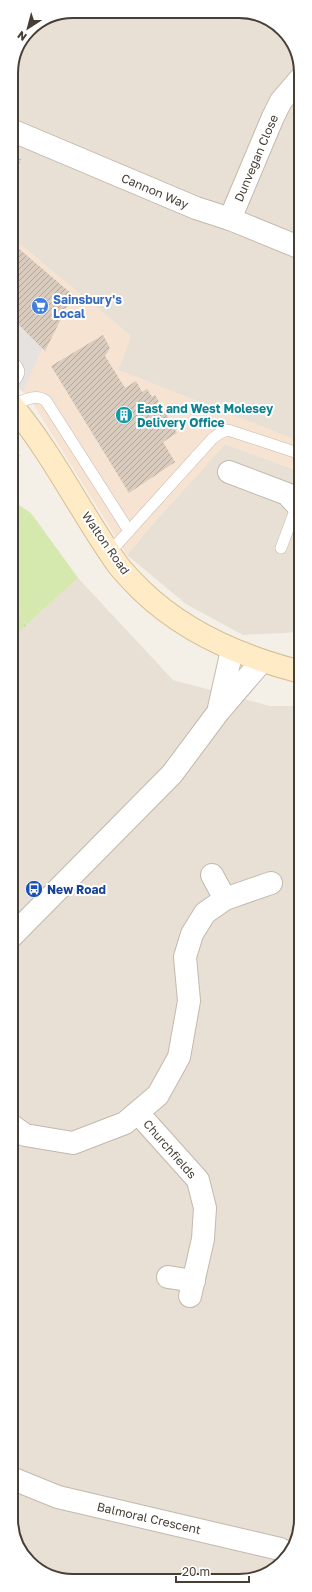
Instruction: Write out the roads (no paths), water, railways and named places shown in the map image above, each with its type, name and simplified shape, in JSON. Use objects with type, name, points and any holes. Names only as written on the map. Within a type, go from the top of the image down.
[{"type":"main road","name":"Walton Road","points":[[18,408],[96,531],[119,566],[131,580],[163,610],[199,634],[232,650],[262,661],[294,670]]},
{"type":"street","name":"Dunvegan Close","points":[[230,219],[273,117],[281,101],[294,86]]},
{"type":"street","name":"Cannon Way","points":[[18,133],[196,208],[230,219],[294,246]]},
{"type":"street","points":[[229,472],[287,494],[294,501]]},
{"type":"street","points":[[219,711],[232,650]]},
{"type":"street","points":[[18,930],[172,774],[219,711],[262,661]]},
{"type":"street","points":[[212,875],[225,899]]},
{"type":"street","name":"Churchfields","points":[[18,1130],[25,1135],[73,1143],[124,1123],[158,1095],[179,1057],[189,1001],[185,957],[192,934],[205,913],[225,899],[271,883]]},
{"type":"street","name":"Churchfields","points":[[138,1113],[198,1180],[205,1208],[203,1239],[192,1288],[168,1277]]},
{"type":"street","name":"Balmoral Crescent","points":[[18,1480],[58,1497],[283,1551]]},
{"type":"lane","points":[[18,398],[40,397],[46,401],[129,531]]},
{"type":"lane","points":[[110,552],[212,439],[220,433],[228,430],[294,452]]},
{"type":"lane","points":[[281,548],[294,518]]},
{"type":"place","name":"Sainsbury's Local","points":[[40,306]]},
{"type":"place","name":"East and West Molesey Delivery Office","points":[[124,415]]},
{"type":"place","name":"New Road","points":[[34,889]]}]
